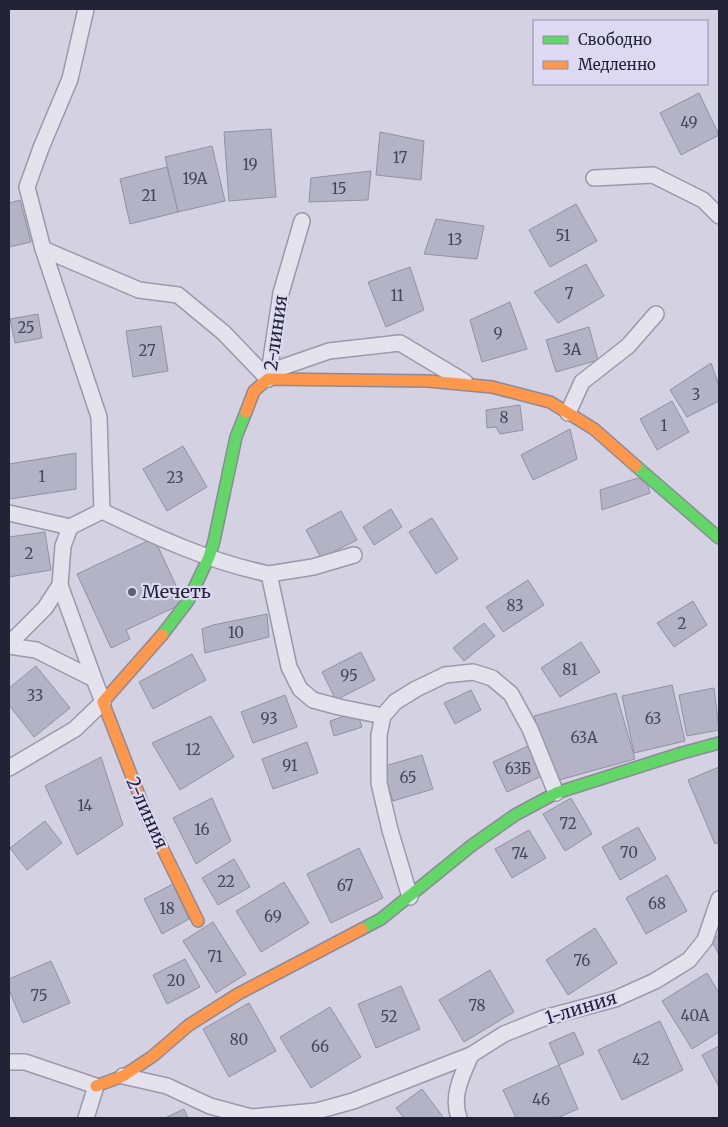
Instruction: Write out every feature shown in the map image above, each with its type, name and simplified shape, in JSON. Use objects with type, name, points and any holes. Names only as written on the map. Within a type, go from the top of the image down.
[{"type":"street","points":[[86,9],[70,79],[27,187],[43,249],[99,417],[102,511]]},
{"type":"street","points":[[594,178],[654,175],[703,200],[719,216]]},
{"type":"street","name":"2-линия","points":[[268,379],[281,293],[302,221]]},
{"type":"street","points":[[43,249],[139,290],[178,295],[224,334],[268,379]]},
{"type":"street","points":[[568,413],[582,382],[628,346],[656,314]]},
{"type":"street","name":"2-линия","points":[[268,379],[280,368],[329,351],[400,343],[471,386]]},
{"type":"street","points":[[9,768],[75,729],[103,702],[152,648],[188,601],[209,557],[214,541],[236,437],[254,391],[268,379],[428,381],[492,388],[550,402],[594,429],[719,538]]},
{"type":"street","points":[[9,513],[70,527],[102,511]]},
{"type":"street","points":[[102,511],[171,544],[248,570],[269,574],[313,567],[354,555]]},
{"type":"street","points":[[70,527],[63,546],[60,585],[103,702]]},
{"type":"street","points":[[269,574],[289,667],[300,689],[313,700],[383,716]]},
{"type":"street","points":[[9,645],[46,608],[60,585]]},
{"type":"street","points":[[9,645],[36,650],[94,679]]},
{"type":"street","points":[[410,897],[390,830],[379,783],[379,735],[383,716],[395,702],[445,675],[473,672],[492,678],[511,694],[530,729],[556,793]]},
{"type":"street","name":"2-линия","points":[[103,702],[129,775],[157,840],[188,896],[198,921]]},
{"type":"street","points":[[9,1062],[25,1062],[96,1086],[123,1076],[153,1056],[189,1025],[238,994],[382,920],[471,846],[515,815],[556,793],[682,753],[719,744]]},
{"type":"street","name":"1-линия","points":[[123,1076],[168,1086],[210,1106],[251,1117],[317,1111],[353,1101],[471,1055],[504,1034],[544,1018],[615,999],[655,981],[689,960],[705,940],[719,899]]},
{"type":"street","points":[[459,1118],[455,1109],[458,1086],[471,1055]]},
{"type":"street","points":[[86,1118],[96,1086]]},
{"type":"building","points":[[699,93],[719,135],[681,155],[660,113]]},
{"type":"building","points":[[271,129],[276,197],[229,201],[224,132]]},
{"type":"building","points":[[380,132],[424,141],[421,180],[376,175]]},
{"type":"building","points":[[212,146],[225,201],[178,212],[165,157]]},
{"type":"building","points":[[167,167],[178,212],[130,224],[120,179]]},
{"type":"building","points":[[371,171],[368,200],[309,202],[311,178]]},
{"type":"building","points":[[20,200],[31,242],[9,247],[9,203]]},
{"type":"building","points":[[576,204],[597,241],[550,267],[529,230]]},
{"type":"building","points":[[436,219],[484,226],[477,259],[424,254]]},
{"type":"building","points":[[586,264],[604,296],[558,323],[534,292]]},
{"type":"building","points":[[410,267],[424,310],[386,327],[368,282]]},
{"type":"building","points":[[510,302],[527,349],[482,362],[470,320]]},
{"type":"building","points":[[38,314],[42,338],[15,343],[10,319]]},
{"type":"building","points":[[161,326],[168,371],[133,377],[126,331]]},
{"type":"building","points":[[589,327],[598,360],[556,372],[546,340]]},
{"type":"building","points":[[711,363],[719,386],[719,401],[687,417],[670,390]]},
{"type":"building","points":[[672,401],[689,432],[657,450],[640,419]]},
{"type":"building","points":[[520,405],[523,430],[500,434],[496,427],[487,428],[486,410]]},
{"type":"building","points":[[570,429],[577,459],[533,480],[521,455]]},
{"type":"building","points":[[183,446],[207,487],[167,511],[143,469]]},
{"type":"building","points":[[76,453],[76,489],[9,499],[9,464]]},
{"type":"building","points":[[638,478],[647,483],[650,493],[602,510],[600,490]]},
{"type":"building","points":[[391,509],[402,527],[374,545],[363,527]]},
{"type":"building","points":[[341,511],[357,540],[321,558],[306,530]]},
{"type":"building","points":[[432,518],[458,559],[436,574],[409,532]]},
{"type":"building","points":[[45,532],[51,570],[9,577],[9,537]]},
{"type":"building","name":"Мечеть","points":[[154,538],[184,603],[126,630],[130,639],[111,648],[77,574]]},
{"type":"building","points":[[528,580],[544,605],[503,632],[486,607]]},
{"type":"building","points":[[693,601],[707,625],[674,647],[657,623]]},
{"type":"building","points":[[267,614],[269,637],[205,653],[202,629]]},
{"type":"building","points":[[484,623],[495,636],[464,661],[453,648]]},
{"type":"building","points":[[581,642],[600,672],[560,697],[541,668]]},
{"type":"building","points":[[361,652],[375,680],[336,700],[322,672]]},
{"type":"building","points":[[192,654],[206,680],[153,709],[139,682]]},
{"type":"building","points":[[36,666],[70,708],[34,737],[9,705],[9,688]]},
{"type":"building","points":[[672,685],[685,741],[634,753],[622,696]]},
{"type":"building","points":[[714,688],[719,730],[687,736],[679,695]]},
{"type":"building","points":[[471,690],[481,710],[455,724],[444,703]]},
{"type":"building","points":[[616,693],[635,759],[552,782],[534,716]]},
{"type":"building","points":[[285,695],[297,727],[253,743],[241,712]]},
{"type":"building","points":[[357,712],[362,727],[334,736],[330,721]]},
{"type":"building","points":[[211,716],[234,757],[180,790],[152,743]]},
{"type":"building","points":[[307,742],[318,773],[273,789],[262,759]]},
{"type":"building","points":[[528,746],[542,776],[507,792],[493,762]]},
{"type":"building","points":[[422,755],[433,789],[393,801],[382,767]]},
{"type":"building","points":[[101,757],[123,825],[77,855],[45,786]]},
{"type":"building","points":[[719,767],[719,842],[715,844],[688,780]]},
{"type":"building","points":[[212,798],[231,841],[196,864],[173,818]]},
{"type":"building","points":[[571,798],[592,834],[565,851],[543,814]]},
{"type":"building","points":[[45,821],[62,843],[27,870],[10,848]]},
{"type":"building","points":[[638,827],[656,859],[620,880],[602,847]]},
{"type":"building","points":[[529,830],[546,858],[512,878],[495,849]]},
{"type":"building","points":[[359,848],[383,898],[331,923],[307,874]]},
{"type":"building","points":[[234,859],[250,887],[218,905],[202,878]]},
{"type":"building","points":[[667,875],[687,911],[646,934],[626,898]]},
{"type":"building","points":[[284,882],[309,923],[261,952],[236,911]]},
{"type":"building","points":[[173,884],[189,919],[162,934],[144,899]]},
{"type":"building","points":[[213,922],[246,974],[216,993],[183,941]]},
{"type":"building","points":[[595,928],[617,963],[568,995],[546,960]]},
{"type":"building","points":[[719,935],[719,955],[711,939]]},
{"type":"building","points":[[185,959],[200,987],[167,1004],[153,975]]},
{"type":"building","points":[[51,961],[70,1003],[23,1023],[9,990],[9,979]]},
{"type":"building","points":[[490,970],[514,1012],[464,1042],[439,1000]]},
{"type":"building","points":[[707,973],[719,993],[719,1032],[692,1049],[662,1001]]},
{"type":"building","points":[[401,986],[420,1029],[376,1048],[358,1004]]},
{"type":"building","points":[[249,1003],[276,1051],[229,1077],[203,1029]]},
{"type":"building","points":[[330,1007],[361,1057],[311,1088],[280,1037]]},
{"type":"building","points":[[660,1021],[683,1070],[622,1100],[598,1050]]},
{"type":"building","points":[[574,1032],[584,1054],[559,1065],[549,1043]]},
{"type":"building","points":[[719,1046],[719,1087],[702,1055]]},
{"type":"building","points":[[559,1065],[578,1109],[557,1118],[516,1118],[503,1090]]},
{"type":"building","points":[[422,1089],[442,1118],[404,1118],[396,1108]]},
{"type":"building","points":[[184,1109],[188,1118],[165,1118]]},
{"type":"traffic: fast","points":[[162,635],[188,601],[209,557],[236,437],[246,412]]},
{"type":"traffic: fast","points":[[636,466],[719,538]]},
{"type":"traffic: fast","points":[[362,929],[381,919],[471,846],[515,815],[556,793],[719,743]]},
{"type":"traffic: slow","points":[[246,412],[254,391],[268,379],[428,381],[492,387],[550,402],[594,429],[636,466]]},
{"type":"traffic: slow","points":[[162,635],[103,702],[149,821],[198,921]]},
{"type":"traffic: slow","points":[[96,1086],[123,1076],[153,1056],[189,1025],[238,994],[362,929]]},
{"type":"place","name":"Мечеть","points":[[132,592]]}]
